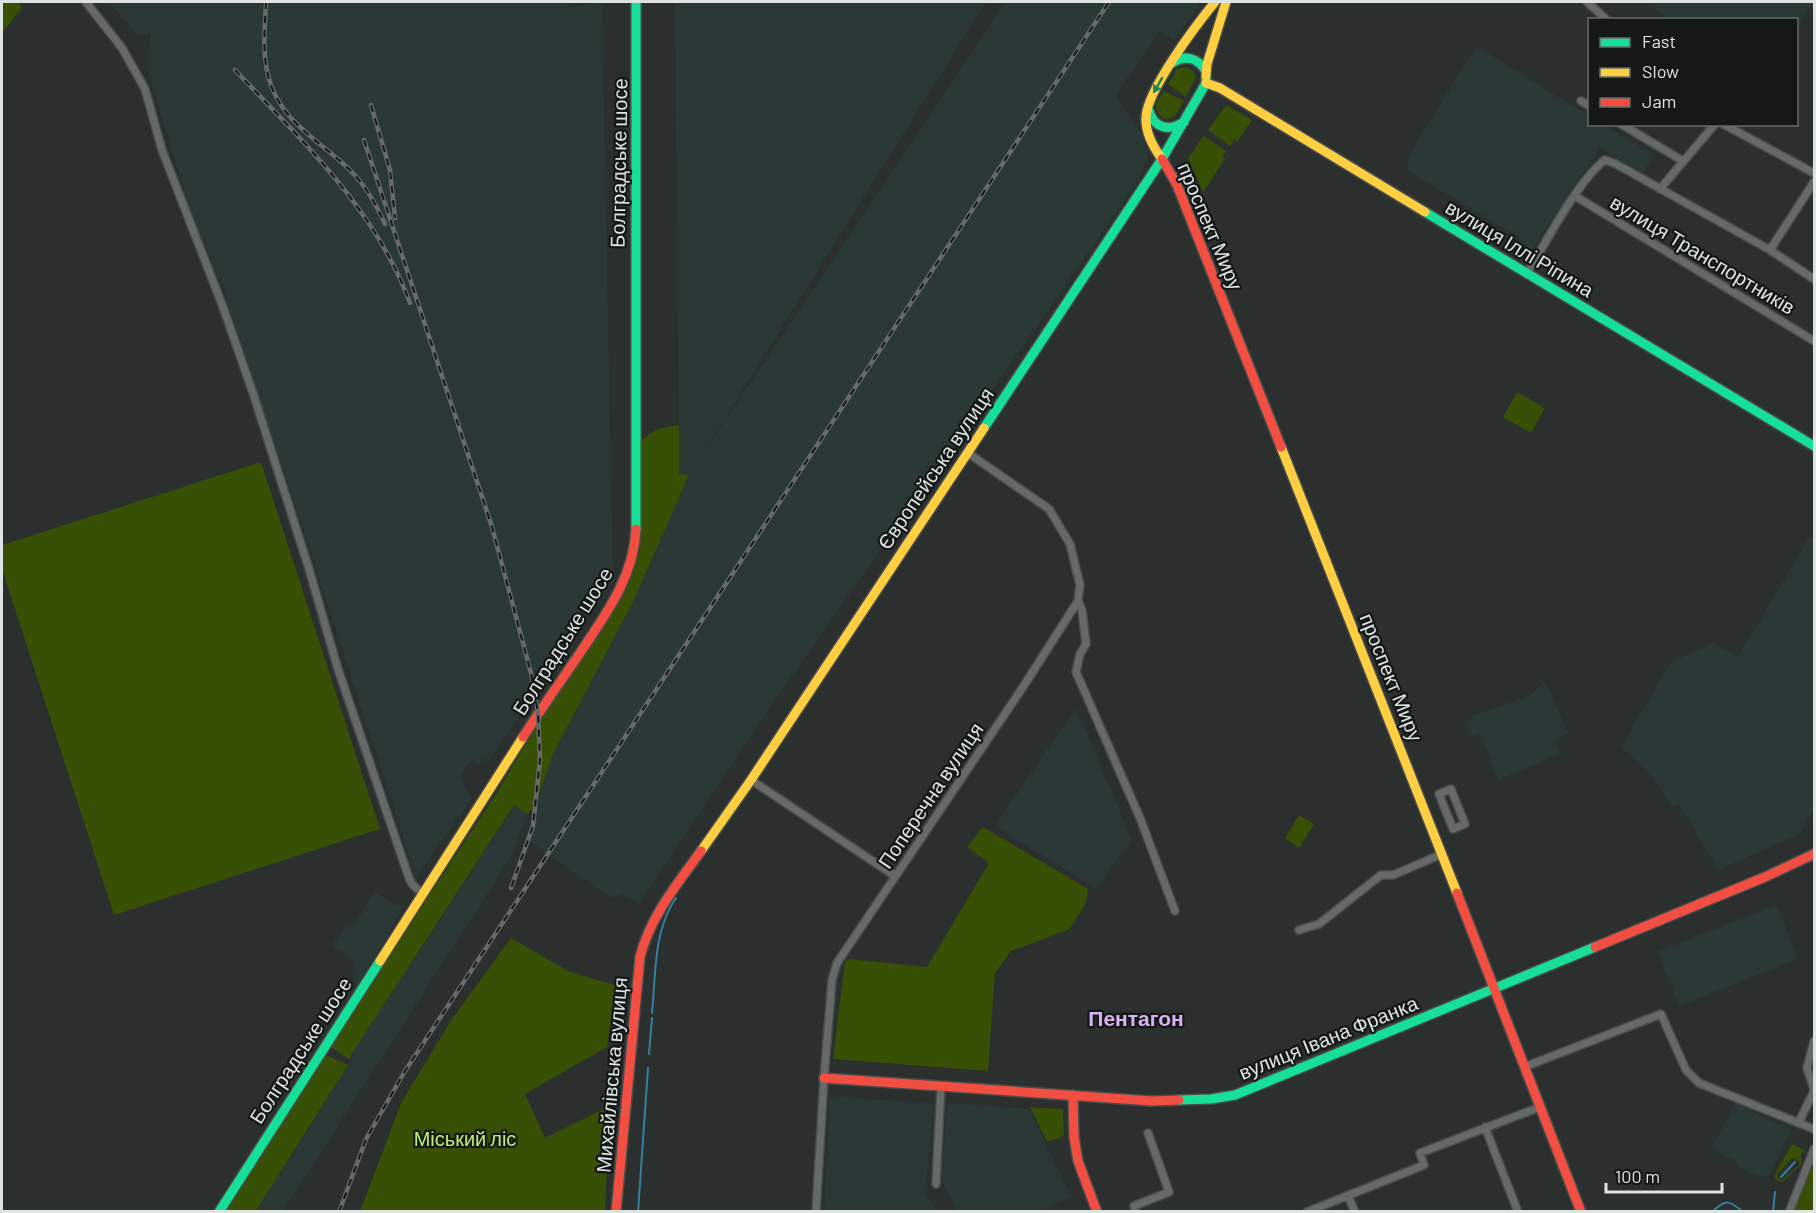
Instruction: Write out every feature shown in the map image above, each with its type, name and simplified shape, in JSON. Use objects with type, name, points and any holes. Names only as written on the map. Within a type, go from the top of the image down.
[{"type":"main road","name":"Болградське шосе","points":[[219,1212],[534,720],[612,605],[625,579],[635,548],[637,497],[636,2]]},
{"type":"main road","points":[[1187,118],[1177,127],[1163,128],[1151,119],[1148,105],[1185,40],[1215,2]]},
{"type":"main road","name":"Європейська вулиця","points":[[644,941],[660,909],[751,780],[1162,159],[1206,83],[1208,60],[1226,2]]},
{"type":"main road","points":[[1206,13],[1220,20]]},
{"type":"main road","points":[[1169,66],[1178,59],[1189,57],[1200,62],[1206,71]]},
{"type":"main road","name":"вулиця Іллі Ріпина","points":[[1206,83],[1232,95],[1815,446]]},
{"type":"main road","name":"проспект Миру","points":[[1148,105],[1146,125],[1154,150],[1177,185],[1581,1212]]},
{"type":"main road","name":"вулиця Івана Франка","points":[[824,1078],[1152,1101],[1235,1095],[1765,877],[1815,854]]},
{"type":"main road","name":"Михайлівська вулиця","points":[[616,1212],[640,957],[644,941]]},
{"type":"main road","points":[[1074,1095],[1074,1137],[1078,1161],[1097,1212]]},
{"type":"street","points":[[86,2],[122,48],[145,89],[162,150],[224,307],[253,393],[337,666],[389,825],[409,878],[423,894]]},
{"type":"street","points":[[1587,2],[1605,18]]},
{"type":"street","points":[[1581,101],[1588,105]]},
{"type":"street","points":[[1624,126],[1683,161]]},
{"type":"street","points":[[1660,189],[1713,126]]},
{"type":"street","points":[[1727,126],[1815,173]]},
{"type":"street","points":[[1527,273],[1575,196],[1596,167],[1605,160],[1770,250],[1815,279]]},
{"type":"street","points":[[1770,250],[1815,182]]},
{"type":"street","name":"вулиця Транспортників","points":[[1575,196],[1815,341]]},
{"type":"street","points":[[968,453],[1049,509],[1070,544],[1080,585],[1078,601],[1082,610],[1086,644],[1080,654],[1076,672],[1140,818],[1175,910]]},
{"type":"street","name":"Поперечна вулиця","points":[[816,1212],[832,980],[837,963],[1023,687],[1078,601]]},
{"type":"street","points":[[751,780],[894,876]]},
{"type":"street","points":[[1451,789],[1465,824],[1453,829],[1439,794],[1451,789]]},
{"type":"street","points":[[1299,930],[1319,924],[1381,875],[1393,875],[1442,854]]},
{"type":"street","points":[[1524,1067],[1661,1014],[1686,1070],[1699,1083],[1815,1129]]},
{"type":"street","points":[[1799,1122],[1815,1090],[1807,1068],[1815,1041]]},
{"type":"street","points":[[936,1184],[941,1087]]},
{"type":"street","points":[[1307,1212],[1424,1165],[1420,1153],[1540,1107]]},
{"type":"street","points":[[1485,1127],[1518,1212]]},
{"type":"street","points":[[1136,1212],[1134,1206],[1169,1192],[1148,1133]]},
{"type":"street","points":[[1789,1212],[1815,1149]]},
{"type":"street","points":[[1348,1196],[1355,1212]]},
{"type":"shaded area","points":[[108,2],[568,2],[568,8],[602,2],[613,581],[488,761],[485,758],[479,764],[472,760],[460,774],[471,799],[416,878],[222,285],[189,208],[149,74],[150,33],[138,35]]},
{"type":"shaded area","points":[[675,2],[986,2],[705,450],[1006,2],[1202,2],[1174,41],[1159,31],[1115,96],[1145,141],[1147,154],[1139,180],[776,699],[639,904],[623,894],[611,898],[526,838],[553,754],[633,602],[689,475],[679,474]]},
{"type":"shaded area","points":[[1648,2],[1814,2],[1798,25],[1798,18],[1666,18]]},
{"type":"shaded area","points":[[1476,46],[1588,115],[1588,126],[1606,126],[1654,155],[1643,173],[1600,148],[1528,255],[1517,248],[1522,239],[1408,171],[1407,158]]},
{"type":"shaded area","points":[[1810,536],[1814,539],[1814,809],[1800,834],[1718,870],[1679,804],[1673,807],[1654,778],[1621,747],[1671,662],[1714,643],[1738,657]]},
{"type":"shaded area","points":[[1545,681],[1568,733],[1555,739],[1561,753],[1498,780],[1480,733],[1471,737],[1465,722],[1472,716],[1529,696]]},
{"type":"shaded area","points":[[1076,707],[1132,840],[1096,888],[995,826]]},
{"type":"shaded area","points":[[515,805],[528,814],[511,857],[283,1211],[256,1212],[349,1064],[351,1055]]},
{"type":"shaded area","points":[[375,892],[396,906],[405,904],[355,987],[354,960],[332,946],[347,923],[353,926]]},
{"type":"shaded area","points":[[1777,905],[1798,959],[1679,1006],[1658,951]]},
{"type":"shaded area","points":[[830,1096],[934,1104],[925,1192],[937,1211],[824,1211]]},
{"type":"shaded area","points":[[947,1103],[1029,1109],[1072,1197],[1037,1211],[956,1211],[942,1179]]},
{"type":"shaded area","points":[[1735,1103],[1741,1103],[1751,1111],[1779,1124],[1782,1122],[1791,1128],[1769,1175],[1759,1177],[1713,1150],[1713,1145]]},
{"type":"green space","points":[[2,2],[19,2],[22,8],[2,33]]},
{"type":"green space","points":[[1186,67],[1193,71],[1196,77],[1186,97],[1168,84],[1177,69]]},
{"type":"green space","points":[[1164,91],[1184,101],[1176,115],[1169,119],[1161,116],[1156,107]]},
{"type":"green space","points":[[1226,105],[1252,120],[1237,142],[1234,140],[1230,146],[1208,130]]},
{"type":"green space","points":[[1204,136],[1226,151],[1222,156],[1225,159],[1203,192],[1188,158]]},
{"type":"green space","points":[[1517,392],[1545,408],[1531,433],[1503,417]]},
{"type":"green space","points":[[679,425],[679,474],[689,475],[633,602],[553,754],[536,804],[528,814],[514,805],[351,1055],[350,1060],[332,1048],[332,1043],[623,596],[640,549],[640,443],[653,432]]},
{"type":"green space","points":[[261,462],[380,829],[114,915],[2,569],[2,545]]},
{"type":"green space","points":[[1299,815],[1314,824],[1299,848],[1285,838]]},
{"type":"green space","points":[[983,827],[1088,889],[1086,903],[1070,929],[1011,951],[995,973],[988,1071],[833,1059],[845,961],[848,959],[927,967],[989,863],[967,847]]},
{"type":"green space","name":"Міський ліс","points":[[511,938],[570,972],[615,985],[607,1047],[525,1094],[545,1138],[610,1106],[605,1211],[360,1211],[402,1101],[452,1019]]},
{"type":"green space","points":[[326,1055],[348,1065],[256,1211],[223,1212]]},
{"type":"green space","points":[[1030,1107],[1063,1109],[1064,1136],[1047,1142]]},
{"type":"green space","points":[[1792,1144],[1804,1150],[1800,1157],[1802,1158],[1801,1165],[1782,1182],[1774,1176]],"holes":[[[1795,1158],[1799,1165],[1781,1181],[1777,1175],[1791,1159]]]},
{"type":"green space","points":[[1810,1168],[1814,1170],[1814,1211],[1793,1212]]},
{"type":"waterway","points":[[652,1013],[659,939],[663,924],[676,898]]},
{"type":"waterway","points":[[649,1054],[652,1018]]},
{"type":"waterway","points":[[638,1212],[648,1068]]},
{"type":"waterway","points":[[1781,1177],[1795,1162]]},
{"type":"waterway","points":[[1773,1212],[1775,1192]]},
{"type":"waterway","points":[[1712,1212],[1724,1203],[1731,1203],[1743,1212]]},
{"type":"railway","points":[[266,2],[265,56],[273,91],[290,117],[355,176],[370,195],[385,224]]},
{"type":"railway","points":[[339,1212],[366,1139],[405,1071],[1109,2]]},
{"type":"railway","points":[[235,70],[311,150],[357,206],[377,236],[410,303]]},
{"type":"railway","points":[[371,105],[390,170],[395,218]]},
{"type":"railway","points":[[364,140],[492,527],[531,673],[538,713],[540,760],[533,826],[511,888]]},
{"type":"traffic: fast","points":[[636,2],[636,529]]},
{"type":"traffic: fast","points":[[1172,63],[1186,58],[1191,59],[1199,63],[1206,71]]},
{"type":"traffic: fast","points":[[984,428],[1162,159],[1206,83],[1206,76]]},
{"type":"traffic: fast","points":[[1149,111],[1154,121],[1163,127],[1173,127],[1184,122]]},
{"type":"traffic: fast","points":[[1425,212],[1814,446]]},
{"type":"traffic: fast","points":[[1179,1100],[1211,1099],[1235,1095],[1595,947]]},
{"type":"traffic: fast","points":[[219,1212],[380,961]]},
{"type":"traffic: slow","points":[[1162,159],[1148,134],[1146,117],[1149,105],[1174,58],[1215,2]]},
{"type":"traffic: slow","points":[[1206,76],[1207,64],[1226,2]]},
{"type":"traffic: slow","points":[[1206,83],[1220,88],[1425,212]]},
{"type":"traffic: slow","points":[[701,851],[751,780],[984,428]]},
{"type":"traffic: slow","points":[[1281,447],[1457,893]]},
{"type":"traffic: slow","points":[[380,961],[523,737]]},
{"type":"traffic: jam","points":[[1162,159],[1177,185],[1281,447]]},
{"type":"traffic: jam","points":[[523,737],[617,594],[630,563],[636,529]]},
{"type":"traffic: jam","points":[[616,1212],[640,957],[657,915],[701,851]]},
{"type":"traffic: jam","points":[[1595,947],[1765,877],[1814,854]]},
{"type":"traffic: jam","points":[[1457,893],[1581,1212]]},
{"type":"traffic: jam","points":[[824,1078],[1152,1101],[1179,1100]]},
{"type":"traffic: jam","points":[[1073,1095],[1074,1137],[1078,1161],[1097,1212]]},
{"type":"district","name":"Пентагон","points":[[1136,1017]]}]
